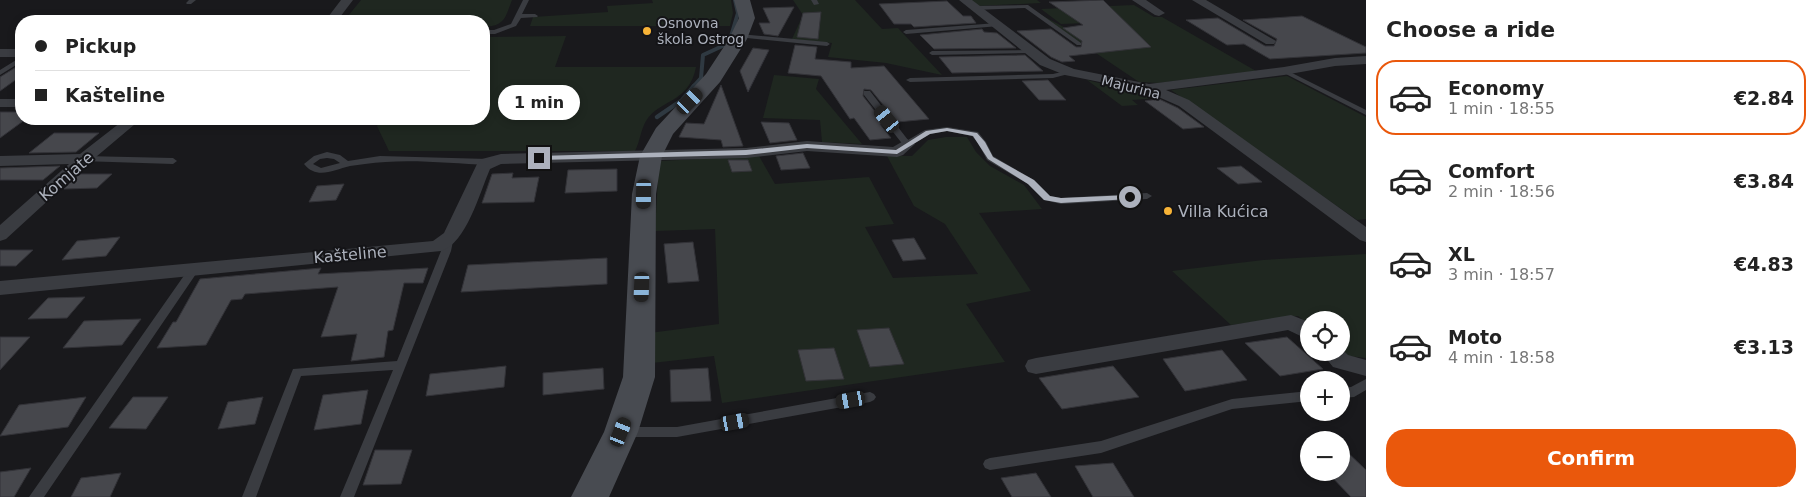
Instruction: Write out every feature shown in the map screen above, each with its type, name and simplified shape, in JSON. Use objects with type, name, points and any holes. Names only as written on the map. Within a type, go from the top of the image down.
[{"type":"street","points":[[335,15],[346,0]]},
{"type":"street","points":[[590,497],[621,432],[639,377],[644,194],[651,156],[656,144],[679,112],[713,78],[739,36],[747,18],[742,0]]},
{"type":"street","points":[[1138,0],[1159,13]]},
{"type":"street","points":[[1198,0],[1270,41]]},
{"type":"street","name":"Majurina","points":[[970,4],[1045,62],[1070,72],[1149,88],[1184,103],[1366,236]]},
{"type":"street","points":[[0,53],[15,53]]},
{"type":"street","points":[[1149,88],[1284,71],[1335,62],[1366,60]]},
{"type":"street","points":[[0,104],[15,103]]},
{"type":"street","name":"Komjate","points":[[0,235],[84,159],[126,125]]},
{"type":"street","points":[[448,241],[483,167],[488,162],[501,159],[746,152],[807,146],[897,152],[908,144]]},
{"type":"street","points":[[0,161],[84,159]]},
{"type":"street","name":"Kašteline","points":[[0,288],[434,247],[448,241]]},
{"type":"street","points":[[1036,366],[1292,322],[1300,327]]},
{"type":"street","points":[[1341,361],[1366,368]]},
{"type":"lane","points":[[490,32],[514,26],[526,0]]},
{"type":"lane","points":[[970,4],[1026,6],[1079,44]]},
{"type":"lane","points":[[518,16],[535,16]]},
{"type":"lane","points":[[906,32],[997,25]]},
{"type":"lane","points":[[739,36],[827,44]]},
{"type":"lane","points":[[932,52],[1031,51]]},
{"type":"lane","points":[[0,73],[15,63]]},
{"type":"lane","points":[[1284,71],[1366,113]]},
{"type":"lane","points":[[910,80],[1053,76],[1070,72]]},
{"type":"lane","points":[[866,93],[908,144],[928,132],[947,130],[975,134],[982,142],[990,158],[1031,182],[1047,198],[1061,201],[1147,196]]},
{"type":"lane","points":[[84,159],[173,161]]},
{"type":"lane","points":[[346,164],[380,159],[488,162]]},
{"type":"lane","points":[[346,497],[401,365],[446,251],[448,241]]},
{"type":"lane","points":[[36,497],[194,270]]},
{"type":"lane","points":[[249,497],[297,372],[401,365]]},
{"type":"lane","points":[[1350,392],[1354,392],[1366,384]]},
{"type":"lane","points":[[621,432],[677,432],[870,397]]},
{"type":"lane","points":[[990,464],[1101,447],[1232,404],[1300,397]]},
{"type":"shaded area","points":[[361,0],[512,0],[503,20],[496,25],[490,26],[490,15],[349,15]]},
{"type":"shaded area","points":[[652,0],[731,0],[733,13],[730,26],[530,26],[533,17],[608,12],[607,6],[653,3]]},
{"type":"shaded area","points":[[793,0],[855,0],[882,29],[898,28],[942,75],[886,63],[828,57],[832,43],[792,39],[803,15]]},
{"type":"shaded area","points":[[969,0],[1037,0],[1041,3],[976,6]]},
{"type":"shaded area","points":[[1134,5],[1154,17],[1162,17],[1256,71],[1158,83],[1139,82],[1032,10],[1086,39],[1087,23],[1061,24],[1041,9]]},
{"type":"shaded area","points":[[566,36],[555,67],[696,67],[692,79],[681,95],[658,108],[646,121],[635,151],[389,151],[378,125],[490,125],[490,37]]},
{"type":"shaded area","points":[[774,75],[819,79],[816,89],[862,144],[822,142],[820,120],[763,118]]},
{"type":"shaded area","points":[[1287,76],[1366,117],[1366,219],[1357,220],[1171,90]]},
{"type":"shaded area","points":[[1087,80],[1160,98],[1132,100],[1138,105],[1122,106]]},
{"type":"shaded area","points":[[946,137],[967,137],[976,152],[990,166],[1024,185],[1042,209],[979,213],[1031,291],[966,304],[1005,362],[722,403],[714,356],[652,363],[649,333],[719,324],[715,229],[655,231],[659,161],[759,156],[775,184],[869,177],[894,224],[865,227],[893,278],[978,274],[945,224],[914,206],[887,156],[912,156],[928,140]]},
{"type":"shaded area","points":[[1366,254],[1366,358],[1350,356],[1350,311],[1300,311],[1300,318],[1298,316],[1231,325],[1172,271],[1263,260]]},
{"type":"building","points":[[1103,0],[1151,47],[1069,56],[1075,61],[1062,62],[1051,57],[1017,31],[1051,29],[1076,47],[1081,47],[1082,41],[1063,28],[1083,25],[1049,2]]},
{"type":"building","points":[[947,1],[963,16],[971,16],[976,23],[914,27],[911,24],[894,24],[879,4]]},
{"type":"building","points":[[794,7],[778,36],[764,34],[759,23],[770,23],[763,8]]},
{"type":"building","points":[[821,12],[818,39],[797,37],[803,13]]},
{"type":"building","points":[[1302,16],[1366,47],[1366,53],[1270,59],[1244,44],[1227,45],[1186,20],[1218,18],[1265,46],[1274,46],[1277,39],[1243,20]]},
{"type":"building","points":[[982,29],[984,32],[997,33],[1016,48],[934,49],[920,35]]},
{"type":"building","points":[[795,45],[817,47],[815,59],[851,62],[851,68],[884,66],[929,119],[897,122],[871,90],[864,89],[863,96],[884,123],[880,124],[891,138],[870,140],[854,118],[850,119],[821,76],[788,73]]},
{"type":"building","points":[[753,48],[769,50],[748,92],[740,71]]},
{"type":"building","points":[[1025,55],[1043,71],[952,73],[939,57]]},
{"type":"building","points":[[15,68],[15,80],[0,91],[0,77]]},
{"type":"building","points":[[1048,80],[1066,100],[1039,100],[1022,81]]},
{"type":"building","points":[[721,85],[743,146],[723,147],[721,140],[679,137],[686,123],[704,124]]},
{"type":"building","points":[[1159,99],[1178,108],[1204,127],[1183,129],[1145,101]]},
{"type":"building","points":[[0,112],[15,112],[15,125],[18,125],[0,138]]},
{"type":"building","points":[[761,122],[789,123],[797,140],[770,143]]},
{"type":"building","points":[[54,133],[99,133],[76,152],[29,153]]},
{"type":"building","points":[[803,153],[810,168],[781,170],[776,156]]},
{"type":"building","points":[[728,160],[748,160],[752,171],[732,172]]},
{"type":"building","points":[[60,166],[43,180],[0,180],[0,168]]},
{"type":"building","points":[[1241,166],[1262,182],[1238,184],[1217,168]]},
{"type":"building","points":[[617,169],[617,191],[565,193],[568,170]]},
{"type":"building","points":[[513,173],[512,178],[539,177],[534,202],[482,203],[492,174]]},
{"type":"building","points":[[79,174],[112,174],[97,188],[64,189]]},
{"type":"building","points":[[344,184],[336,200],[309,202],[317,186]]},
{"type":"building","points":[[120,237],[106,256],[62,260],[77,241]]},
{"type":"building","points":[[914,238],[926,259],[903,261],[892,240]]},
{"type":"building","points":[[693,242],[699,281],[668,283],[664,244]]},
{"type":"building","points":[[0,250],[33,250],[16,266],[0,266]]},
{"type":"building","points":[[607,258],[607,284],[461,292],[468,265]]},
{"type":"building","points":[[321,268],[318,274],[428,268],[423,283],[404,283],[393,330],[388,331],[384,357],[351,361],[357,334],[321,337],[338,287],[245,294],[242,299],[231,300],[206,345],[157,348],[173,322],[176,322],[200,279]]},
{"type":"building","points":[[85,297],[67,318],[28,319],[48,298]]},
{"type":"building","points":[[141,319],[122,345],[63,348],[84,321]]},
{"type":"building","points":[[889,328],[904,364],[870,367],[857,330]]},
{"type":"building","points":[[0,337],[30,337],[0,370]]},
{"type":"building","points":[[1287,337],[1300,349],[1300,361],[1314,361],[1323,369],[1300,371],[1300,373],[1280,376],[1245,343]]},
{"type":"building","points":[[834,348],[844,379],[806,381],[798,350]]},
{"type":"building","points":[[1222,350],[1247,380],[1185,391],[1163,359]]},
{"type":"building","points":[[506,366],[504,387],[426,396],[430,374]]},
{"type":"building","points":[[1113,366],[1139,397],[1062,409],[1039,378]]},
{"type":"building","points":[[603,368],[604,389],[543,395],[543,373]]},
{"type":"building","points":[[708,368],[711,401],[671,402],[670,370]]},
{"type":"building","points":[[368,390],[361,424],[314,430],[323,395]]},
{"type":"building","points":[[86,397],[68,427],[0,436],[19,405]]},
{"type":"building","points":[[133,397],[168,397],[146,429],[109,428]]},
{"type":"building","points":[[263,397],[255,424],[218,429],[228,402]]},
{"type":"building","points":[[375,450],[412,450],[401,484],[363,485]]},
{"type":"building","points":[[1350,455],[1366,470],[1366,497],[1351,497],[1336,481],[1350,481]]},
{"type":"building","points":[[1113,463],[1134,497],[1093,497],[1075,466]]},
{"type":"building","points":[[31,468],[14,497],[0,497],[0,472]]},
{"type":"building","points":[[121,473],[110,497],[71,497],[81,478]]},
{"type":"building","points":[[1036,473],[1051,497],[1012,497],[1001,478]]},
{"type":"waterway","points":[[693,87],[701,78],[703,55],[729,43],[738,13],[735,0]]},
{"type":"waterway","points":[[657,117],[682,100],[694,86]]},
{"type":"place","name":"Osnovna škola Ostrog","points":[[647,31]]},
{"type":"place","name":"Villa Kućica","points":[[1168,211]]},
{"type":"route","points":[[539,158],[746,152],[807,146],[897,152],[928,132],[947,130],[975,134],[982,142],[990,158],[1031,182],[1047,198],[1061,201],[1130,197]]}]
